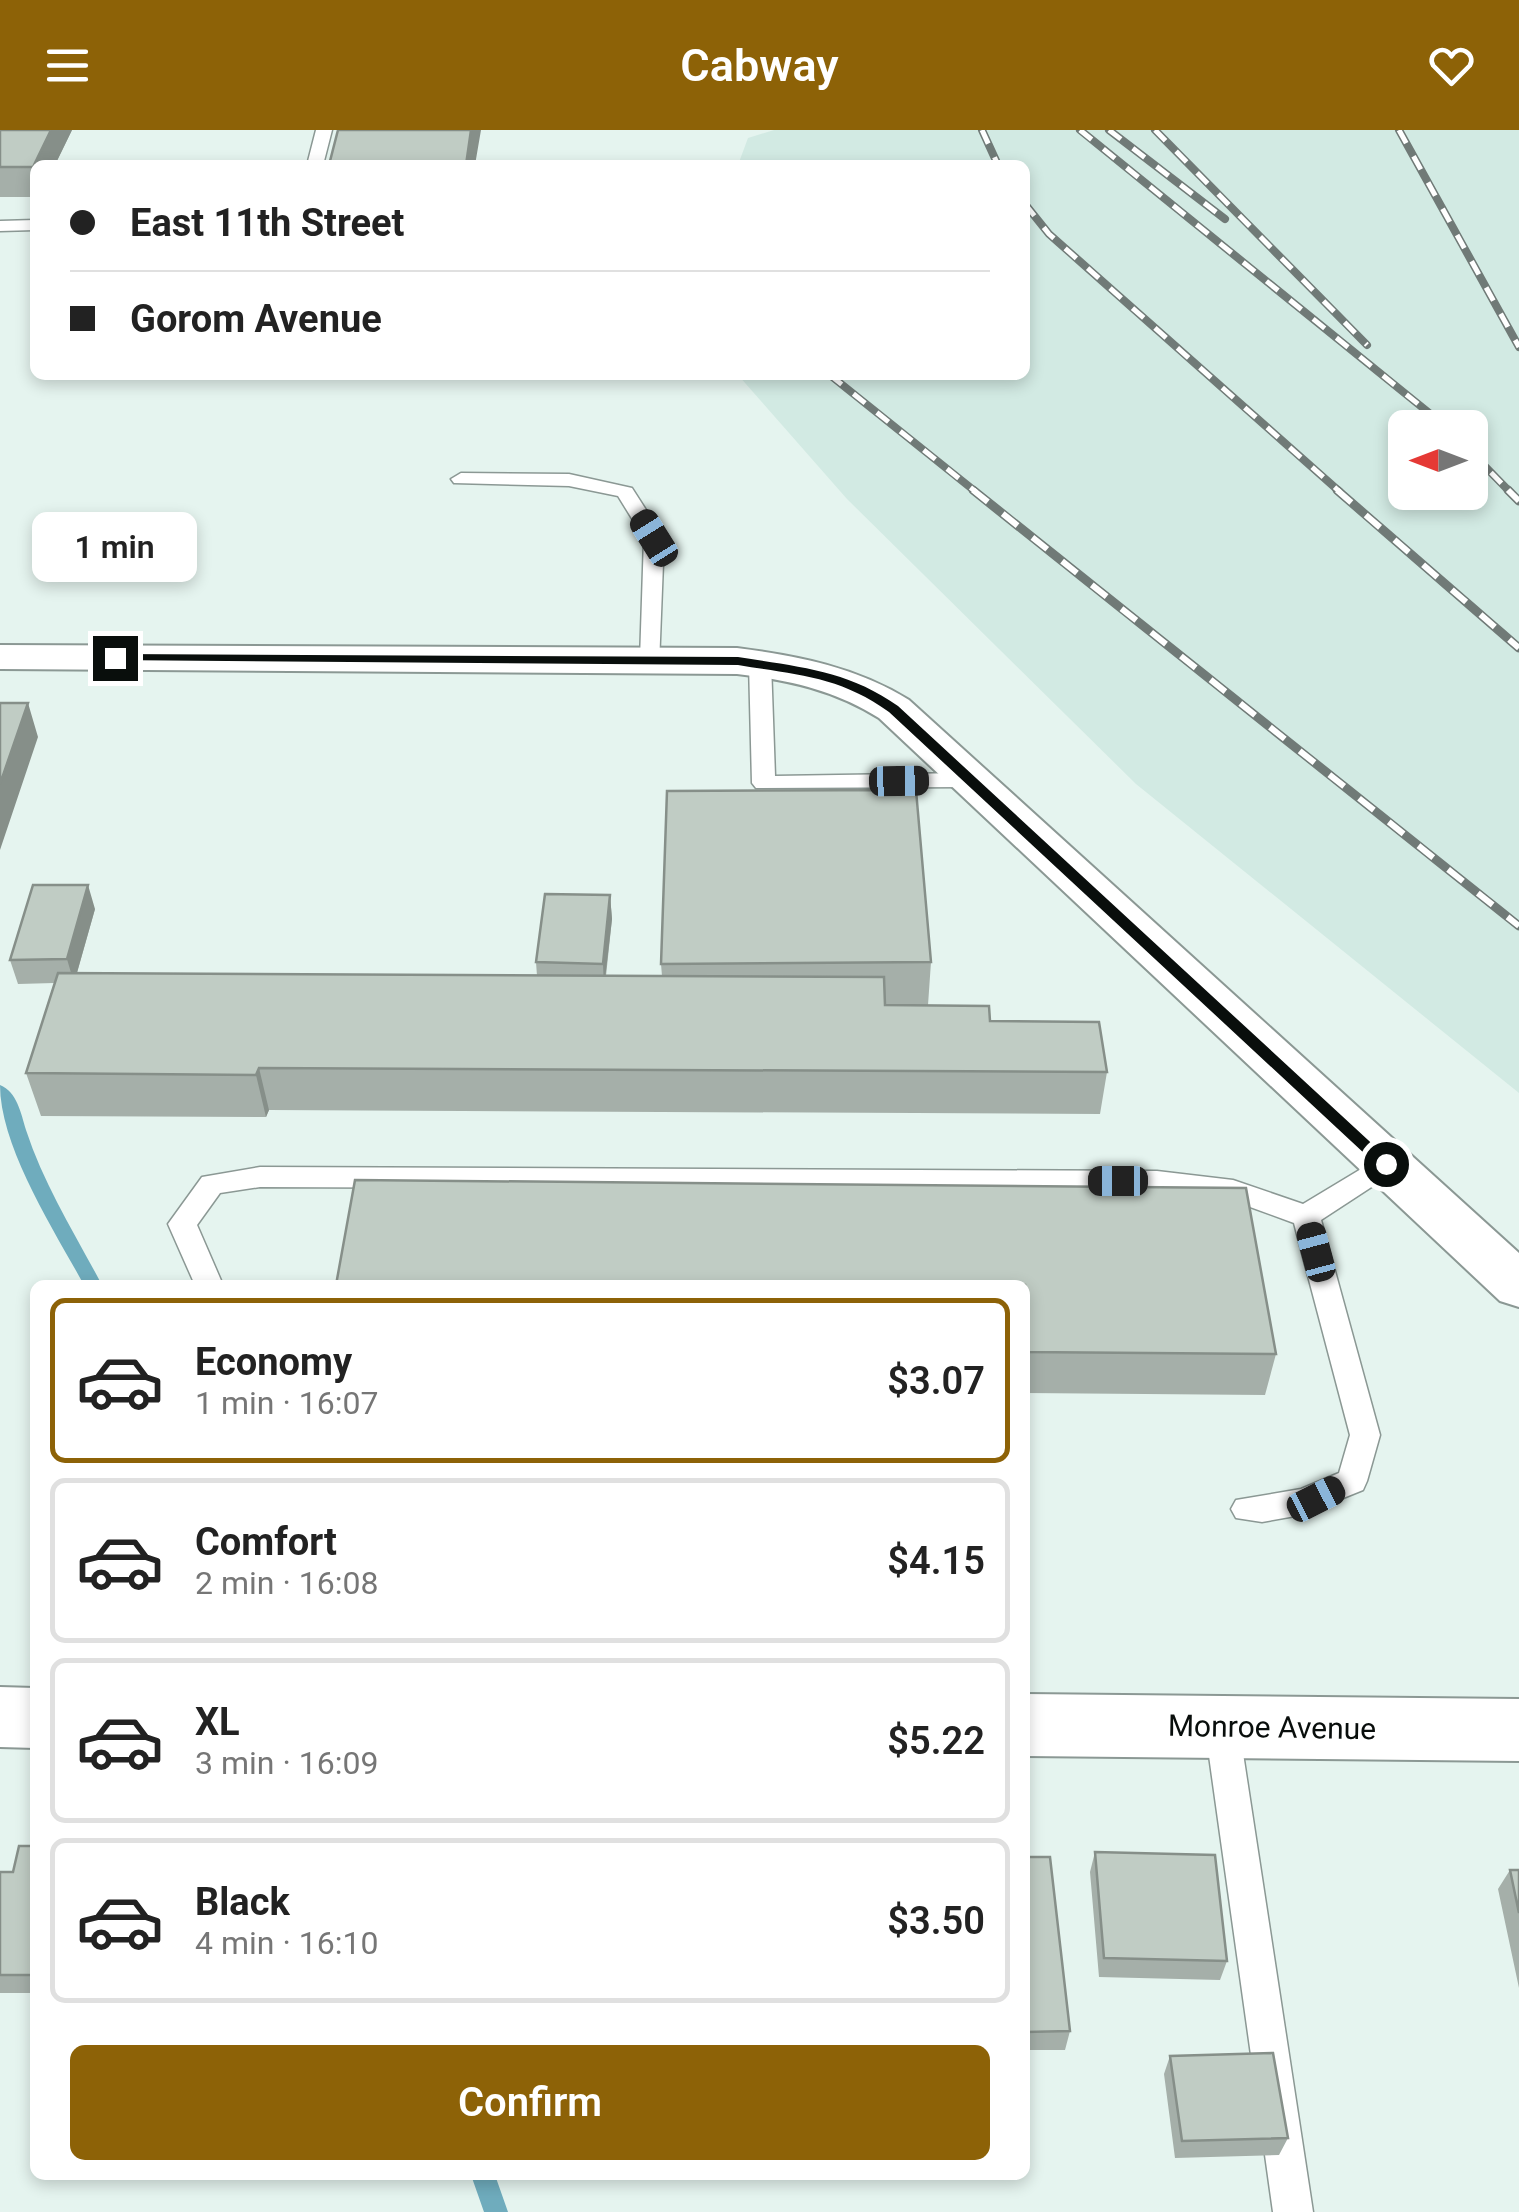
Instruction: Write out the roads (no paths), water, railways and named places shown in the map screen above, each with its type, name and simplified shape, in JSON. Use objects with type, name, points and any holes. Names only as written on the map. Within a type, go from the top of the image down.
[{"type":"street","points":[[0,657],[651,660],[760,664],[826,676],[863,688],[894,709],[966,780],[1519,1286]]},
{"type":"street","points":[[0,1718],[30,1718]]},
{"type":"street","name":"Monroe Avenue","points":[[1030,1725],[1519,1730]]},
{"type":"lane","points":[[316,160],[324,130]]},
{"type":"lane","points":[[0,226],[30,226]]},
{"type":"lane","points":[[461,479],[569,480],[625,492],[654,538],[651,660]]},
{"type":"lane","points":[[760,664],[764,783],[966,780]]},
{"type":"lane","points":[[1306,1216],[1386,1164]]},
{"type":"lane","points":[[207,1280],[182,1224],[212,1184],[260,1177],[1157,1181],[1232,1190],[1306,1216]]},
{"type":"lane","points":[[1247,1509],[1281,1509],[1316,1499],[1352,1481],[1365,1435],[1306,1216]]},
{"type":"lane","points":[[1222,1727],[1293,2212]]},
{"type":"waterway","points":[[0,1091],[9,1103],[29,1165],[90,1280]]},
{"type":"waterway","points":[[485,2180],[496,2212]]},
{"type":"railway","points":[[982,130],[996,160]]},
{"type":"railway","points":[[1080,130],[1425,410]]},
{"type":"railway","points":[[1109,130],[1225,219]]},
{"type":"railway","points":[[1155,130],[1367,345]]},
{"type":"railway","points":[[1399,130],[1519,347]]},
{"type":"railway","points":[[1030,210],[1049,234],[1340,492]]},
{"type":"railway","points":[[836,380],[976,492]]},
{"type":"railway","points":[[1488,469],[1510,492]]},
{"type":"railway","points":[[973,490],[1519,926]]},
{"type":"railway","points":[[1337,490],[1519,648]]},
{"type":"railway","points":[[1510,492],[1519,501]]}]
